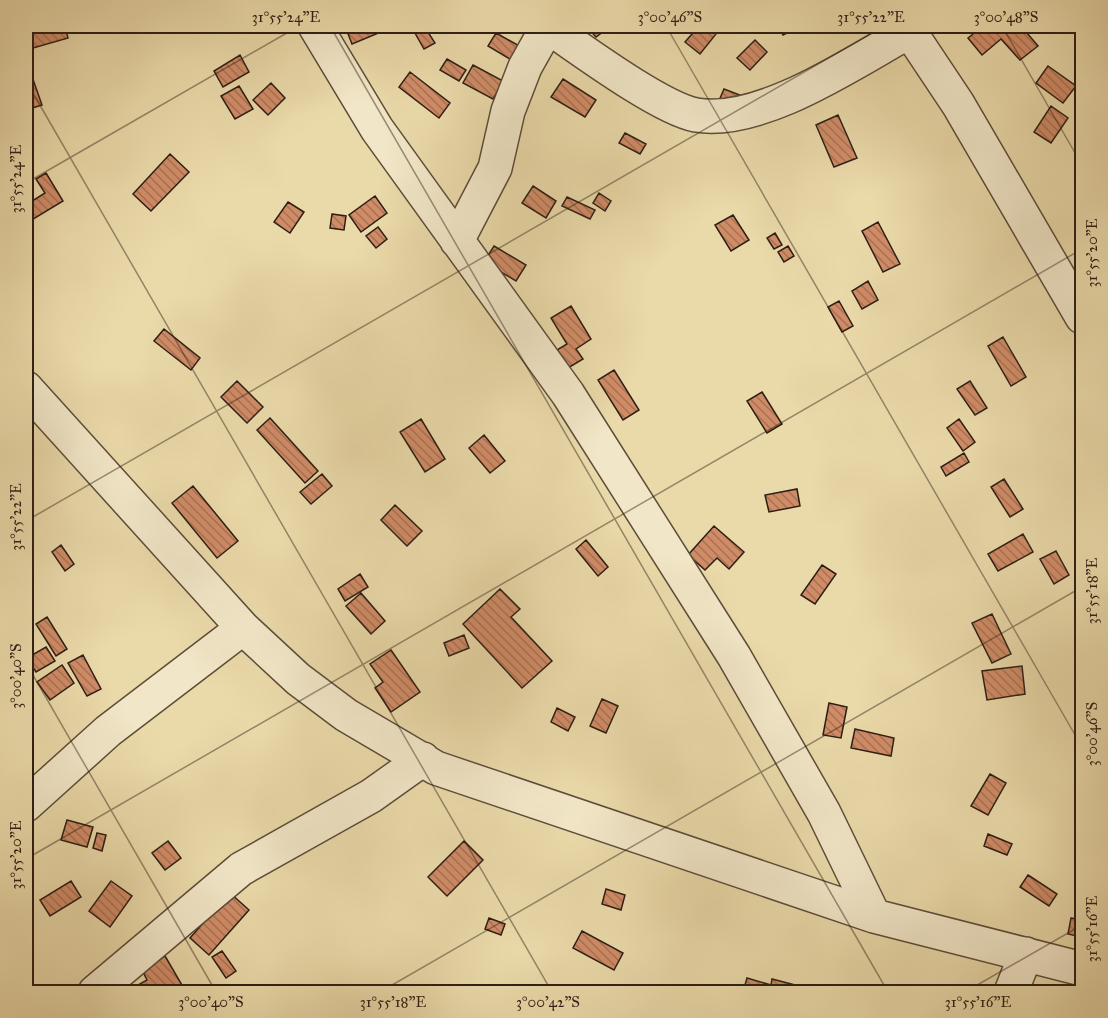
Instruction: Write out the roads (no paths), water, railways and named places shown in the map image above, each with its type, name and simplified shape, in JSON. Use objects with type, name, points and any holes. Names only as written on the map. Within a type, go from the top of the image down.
[{"type":"street","points":[[315,26],[377,129],[568,394],[734,656],[824,813],[874,916]]},
{"type":"street","points":[[458,241],[495,168],[508,111],[525,68],[547,26],[657,98],[694,114],[724,116],[753,110],[813,86],[908,28],[958,104],[1083,317]]},
{"type":"street","points":[[26,388],[243,628],[298,679],[346,715],[436,768],[874,916],[1083,969]]},
{"type":"street","points":[[26,805],[108,731],[243,628]]},
{"type":"street","points":[[95,993],[241,869],[371,796],[423,759]]},
{"type":"street","points":[[1011,993],[1026,954]]}]
